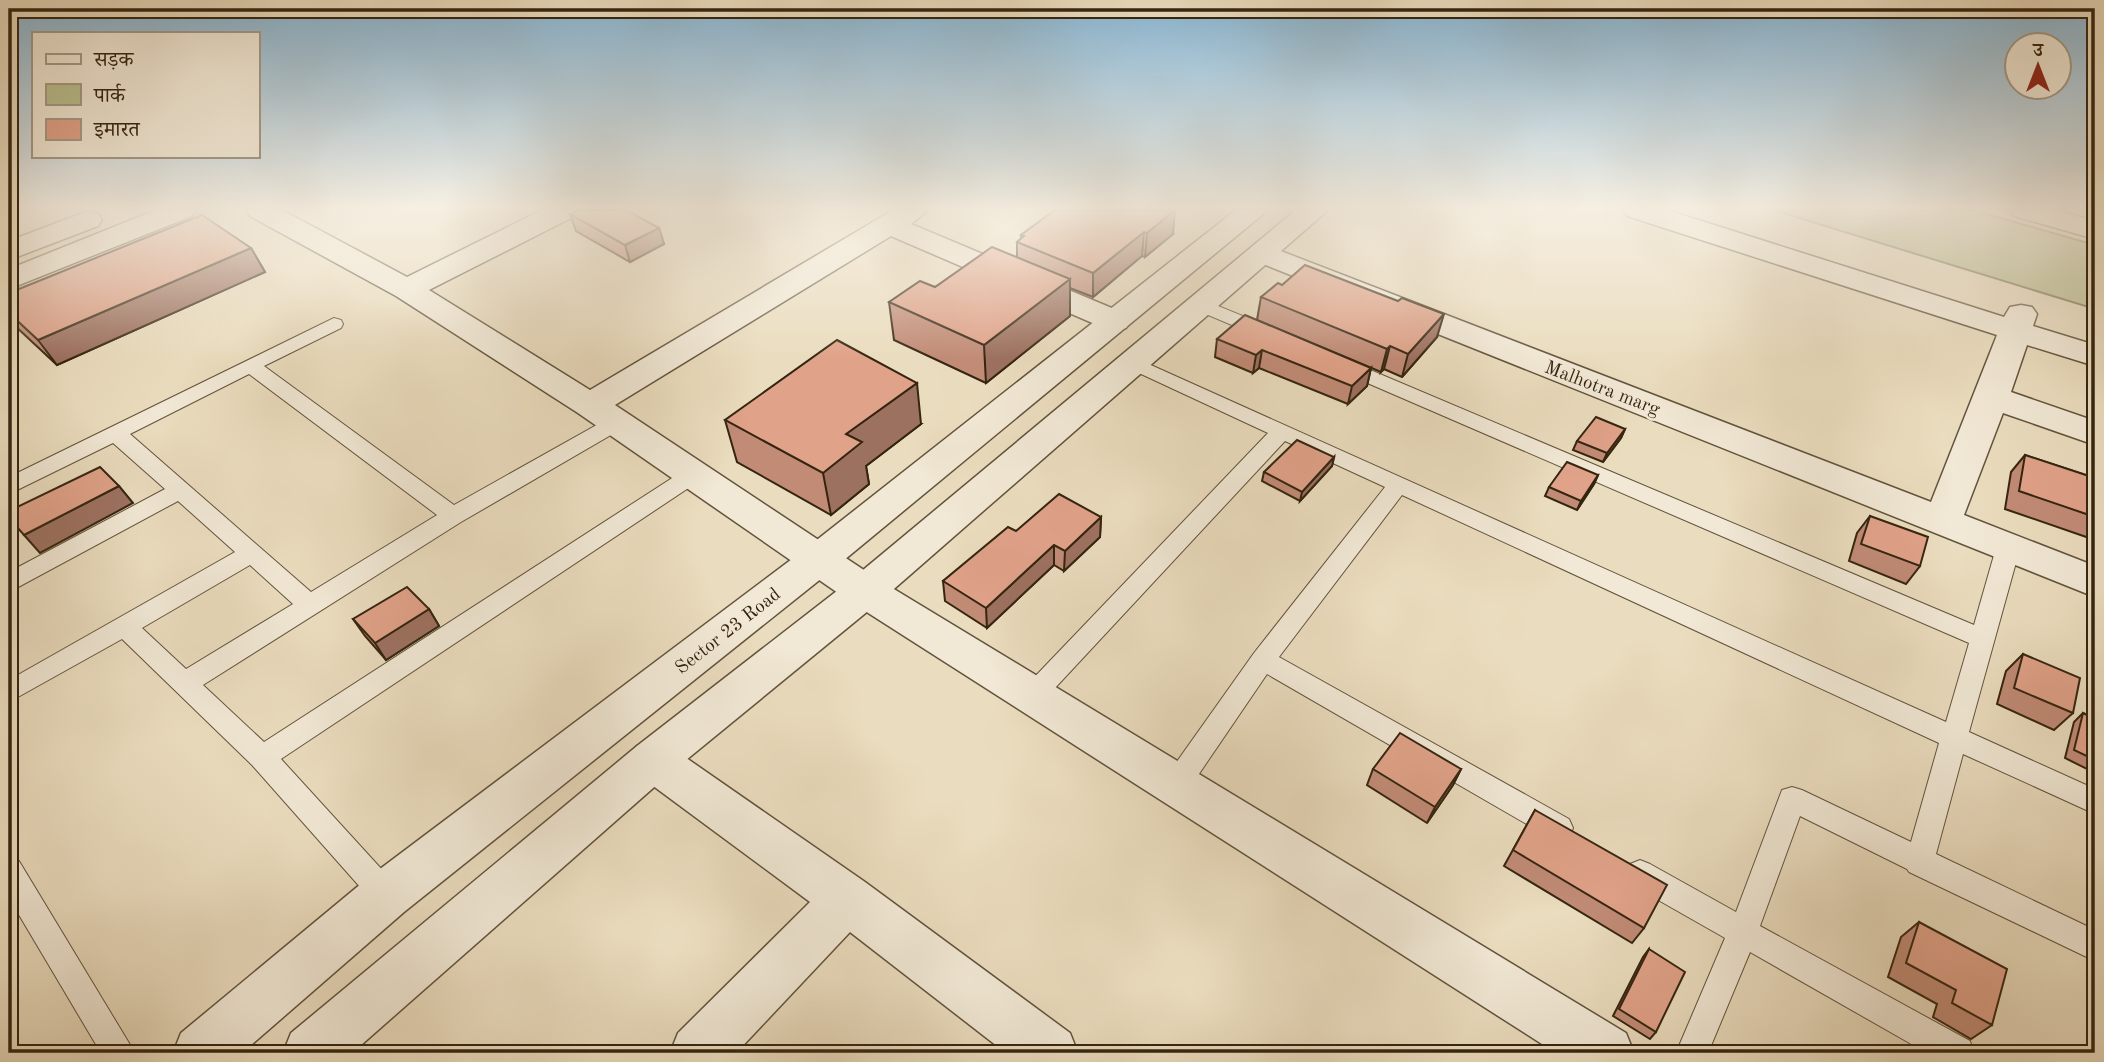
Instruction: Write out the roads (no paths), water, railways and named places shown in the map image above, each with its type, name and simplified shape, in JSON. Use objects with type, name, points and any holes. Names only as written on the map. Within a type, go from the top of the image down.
[{"type":"street","points":[[9,280],[60,260]]},
{"type":"street","points":[[352,260],[407,289],[603,414],[691,476],[865,590],[1606,1053]]},
{"type":"street","points":[[407,289],[466,260]]},
{"type":"street","points":[[603,414],[839,260]]},
{"type":"street","points":[[988,260],[1115,321]]},
{"type":"street","name":"Sector 23 Road","points":[[201,1053],[386,895],[818,560],[1192,260]]},
{"type":"street","points":[[311,1053],[653,760],[865,590],[1256,260]]},
{"type":"street","name":"Malhotra marg","points":[[1277,260],[2095,582]]},
{"type":"street","points":[[1806,260],[2018,322],[2095,338]]},
{"type":"street","points":[[1835,260],[2018,322],[2095,356]]},
{"type":"street","points":[[1943,520],[1992,397],[2018,322]]},
{"type":"street","points":[[1992,397],[2095,433]]},
{"type":"street","points":[[653,760],[1050,1053]]},
{"type":"street","points":[[698,1053],[846,900]]},
{"type":"lane","points":[[1201,305],[1290,343]]},
{"type":"lane","points":[[9,486],[334,324]]},
{"type":"lane","points":[[1329,360],[1983,639]]},
{"type":"lane","points":[[1133,363],[2095,802]]},
{"type":"lane","points":[[251,366],[453,516]]},
{"type":"lane","points":[[186,682],[453,516],[603,414]]},
{"type":"lane","points":[[1033,695],[1282,431]]},
{"type":"lane","points":[[116,433],[310,605]]},
{"type":"lane","points":[[262,757],[691,476]]},
{"type":"lane","points":[[1175,785],[1263,660],[1399,484]]},
{"type":"lane","points":[[9,583],[181,490]]},
{"type":"lane","points":[[1919,863],[2008,548]]},
{"type":"lane","points":[[9,692],[251,554]]},
{"type":"lane","points":[[125,627],[262,757],[386,895]]},
{"type":"lane","points":[[1263,660],[1958,1053]]},
{"type":"lane","points":[[1692,1053],[1743,932],[1792,799],[1919,863],[2095,946]]},
{"type":"lane","points":[[9,871],[119,1053]]}]
